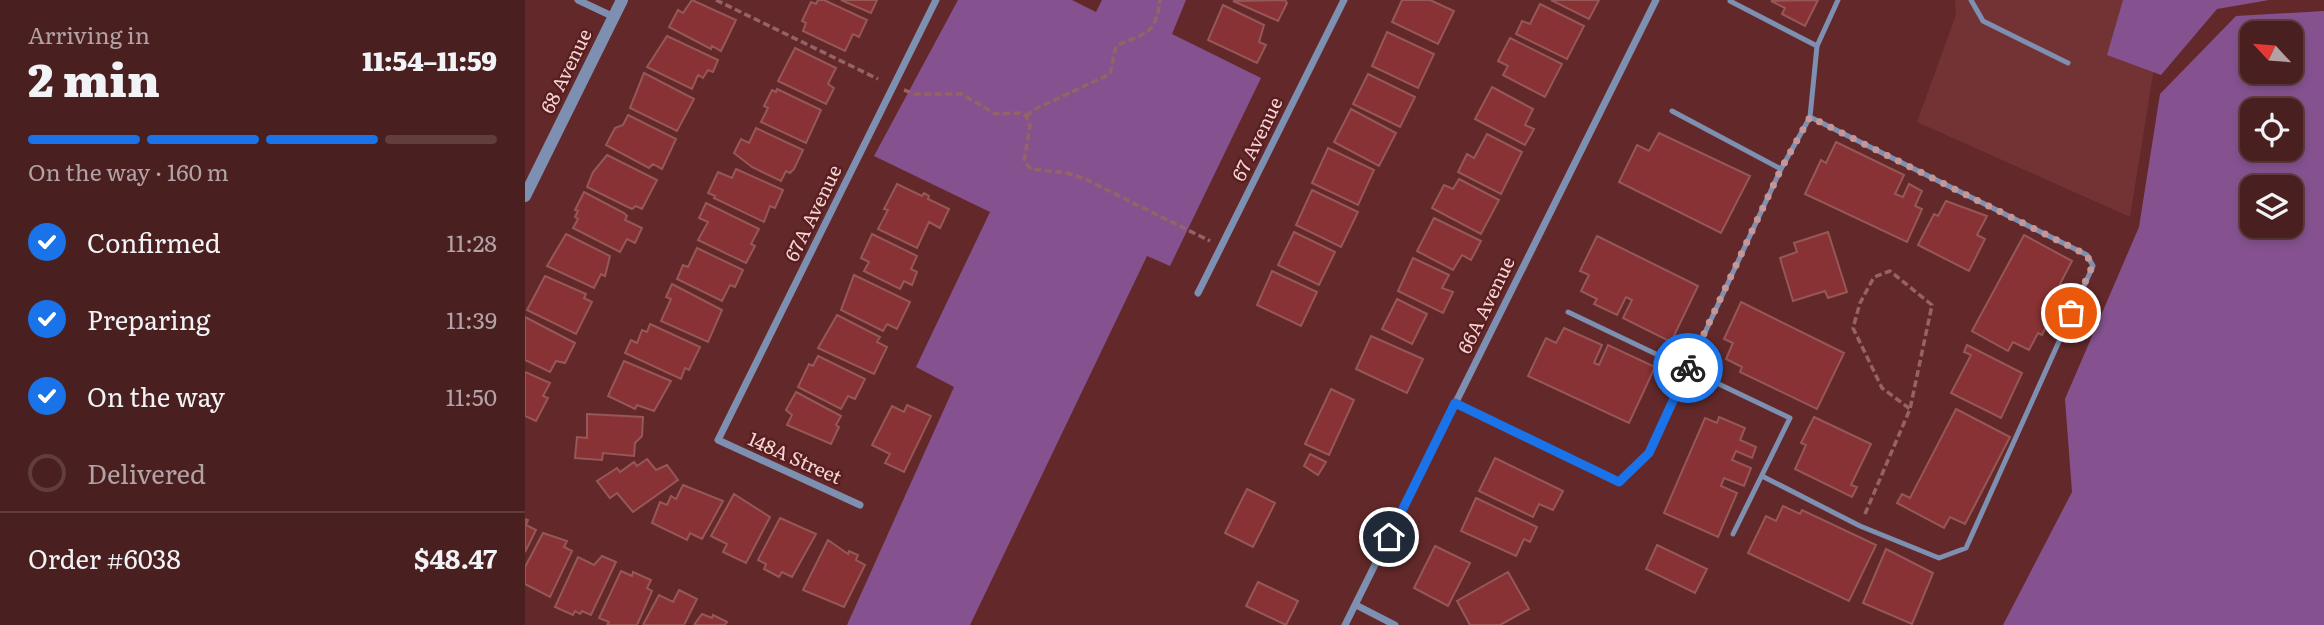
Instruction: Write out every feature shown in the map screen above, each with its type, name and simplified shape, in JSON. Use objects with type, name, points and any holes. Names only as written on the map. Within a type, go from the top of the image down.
[{"type":"street","points":[[578,0],[614,17]]},
{"type":"street","name":"68 Avenue","points":[[525,197],[622,0]]},
{"type":"street","name":"67A Avenue","points":[[718,440],[936,0]]},
{"type":"street","name":"67 Avenue","points":[[1198,293],[1344,0]]},
{"type":"street","name":"66A Avenue","points":[[1345,625],[1655,0]]},
{"type":"street","name":"148A Street","points":[[718,440],[860,505]]},
{"type":"street","points":[[1356,605],[1395,625]]},
{"type":"lane","points":[[1455,403],[1619,482],[1649,453],[1781,169],[1810,117],[1817,46],[1838,0]]},
{"type":"lane","points":[[1971,0],[1983,21],[2068,63]]},
{"type":"lane","points":[[1730,1],[1817,46]]},
{"type":"lane","points":[[1672,111],[1781,169]]},
{"type":"lane","points":[[1762,476],[1860,526],[1939,558],[1966,548],[2092,267],[2087,255],[1810,117]]},
{"type":"lane","points":[[1568,312],[1790,418],[1733,534]]},
{"type":"path","points":[[716,0],[878,79]]},
{"type":"path","points":[[1026,116],[1035,109],[1110,74],[1116,46],[1140,39],[1148,32],[1158,15],[1160,0]]},
{"type":"path","points":[[902,90],[915,94],[961,94],[996,114],[1020,113],[1026,116],[1030,126],[1024,161],[1031,169],[1067,173],[1085,179],[1210,241]]},
{"type":"path","points":[[1860,526],[1910,409],[1933,305],[1890,271],[1874,277],[1860,303],[1853,328],[1882,388],[1910,409]]},
{"type":"shaded area","points":[[958,0],[1072,0],[1096,12],[1102,0],[1186,0],[1172,34],[1261,78],[1170,266],[1147,256],[970,625],[847,625],[954,387],[916,367],[990,212],[874,156]]},
{"type":"shaded area","points":[[1955,0],[2165,0],[2130,217],[1917,122],[1956,15]]},
{"type":"shaded area","points":[[2123,0],[2269,0],[2217,9],[2161,75],[2107,55]]},
{"type":"shaded area","points":[[2324,11],[2324,625],[2003,625],[2072,492],[2065,399],[2139,227],[2160,94],[2236,16]]},
{"type":"building","points":[[692,0],[736,20],[721,51],[712,46],[711,49],[669,27],[678,10],[683,13]]},
{"type":"building","points":[[818,0],[824,0],[867,20],[859,37],[853,34],[845,51],[803,31],[806,23],[802,21],[811,2],[816,4]]},
{"type":"building","points":[[841,0],[877,0],[871,13]]},
{"type":"building","points":[[1285,0],[1287,3],[1278,21],[1233,1]]},
{"type":"building","points":[[1402,0],[1430,0],[1454,11],[1438,44],[1392,22]]},
{"type":"building","points":[[1551,0],[1599,0],[1589,19]]},
{"type":"building","points":[[1818,0],[1805,26],[1782,14],[1785,8],[1771,1]]},
{"type":"building","points":[[1540,4],[1584,26],[1567,59],[1516,34],[1522,21],[1530,24]]},
{"type":"building","points":[[1223,5],[1264,25],[1259,42],[1266,45],[1257,63],[1208,40]]},
{"type":"building","points":[[1387,32],[1434,54],[1418,88],[1372,66]]},
{"type":"building","points":[[667,36],[718,60],[713,72],[708,70],[703,78],[698,75],[692,89],[647,67]]},
{"type":"building","points":[[1510,38],[1562,64],[1545,97],[1503,75],[1508,66],[1498,61]]},
{"type":"building","points":[[795,48],[836,68],[828,84],[834,88],[826,104],[778,81]]},
{"type":"building","points":[[644,73],[694,99],[677,131],[630,108]]},
{"type":"building","points":[[1368,74],[1415,97],[1400,127],[1353,104]]},
{"type":"building","points":[[1492,87],[1533,109],[1525,125],[1534,129],[1525,145],[1475,119]]},
{"type":"building","points":[[777,89],[821,110],[806,143],[761,122],[768,108],[764,106],[772,90],[776,92]]},
{"type":"building","points":[[1351,109],[1396,133],[1379,166],[1334,142]]},
{"type":"building","points":[[628,115],[676,139],[662,169],[653,164],[649,168],[606,145],[615,128],[623,125]]},
{"type":"building","points":[[756,128],[803,150],[794,169],[790,173],[786,171],[781,181],[752,167],[734,153],[741,139],[749,143]]},
{"type":"building","points":[[1659,133],[1750,176],[1721,233],[1619,182],[1637,145],[1649,151]]},
{"type":"building","points":[[1487,134],[1522,152],[1501,194],[1458,172],[1467,154],[1474,158]]},
{"type":"building","points":[[1836,142],[1904,175],[1895,194],[1903,197],[1909,184],[1922,191],[1915,206],[1922,209],[1907,242],[1805,194],[1821,160],[1826,163]]},
{"type":"building","points":[[1328,148],[1374,170],[1358,205],[1312,183]]},
{"type":"building","points":[[607,155],[657,180],[642,209],[636,206],[632,209],[587,187],[593,172]]},
{"type":"building","points":[[736,169],[783,190],[775,208],[770,206],[764,222],[708,193],[718,172],[732,178]]},
{"type":"building","points":[[1459,179],[1499,200],[1481,234],[1432,208],[1444,185],[1453,189]]},
{"type":"building","points":[[897,184],[922,196],[924,193],[929,196],[928,199],[949,209],[940,228],[929,222],[917,248],[878,229],[888,210],[884,209]]},
{"type":"building","points":[[1312,190],[1358,212],[1341,247],[1296,225]]},
{"type":"building","points":[[584,192],[624,213],[627,216],[625,220],[642,228],[635,243],[627,239],[620,252],[573,228],[578,219],[575,217],[578,211],[575,210]]},
{"type":"building","points":[[1946,201],[1987,216],[1977,235],[1985,239],[1969,271],[1918,245],[1934,214],[1938,216]]},
{"type":"building","points":[[706,203],[759,229],[751,244],[755,246],[746,263],[698,240],[708,222],[699,218]]},
{"type":"building","points":[[1434,218],[1481,241],[1471,260],[1462,255],[1453,270],[1417,251]]},
{"type":"building","points":[[1294,232],[1335,252],[1319,285],[1278,265]]},
{"type":"building","points":[[1828,232],[1847,292],[1828,298],[1825,291],[1793,301],[1780,258],[1797,252],[1794,243]]},
{"type":"building","points":[[566,234],[610,256],[605,276],[601,274],[594,288],[547,266]]},
{"type":"building","points":[[872,234],[917,256],[911,269],[917,272],[912,285],[904,281],[900,289],[864,271],[869,262],[861,258]]},
{"type":"building","points":[[2024,235],[2072,261],[2060,284],[2066,287],[2042,335],[2038,333],[2029,350],[2013,342],[2008,351],[1972,331]]},
{"type":"building","points":[[1597,236],[1698,286],[1671,342],[1623,318],[1632,300],[1626,297],[1617,315],[1594,304],[1597,299],[1581,291],[1589,275],[1580,271]]},
{"type":"building","points":[[697,248],[743,270],[735,287],[730,285],[722,301],[677,279],[683,265],[688,267]]},
{"type":"building","points":[[1413,258],[1449,275],[1442,288],[1453,292],[1443,313],[1398,291]]},
{"type":"building","points":[[1272,271],[1317,292],[1301,326],[1257,305]]},
{"type":"building","points":[[854,275],[910,302],[897,329],[887,324],[883,331],[841,310]]},
{"type":"building","points":[[545,276],[586,294],[584,298],[592,302],[576,334],[527,310]]},
{"type":"building","points":[[672,284],[722,310],[708,342],[661,321],[671,299],[666,297]]},
{"type":"building","points":[[1397,299],[1427,314],[1412,344],[1382,329]]},
{"type":"building","points":[[1741,302],[1844,353],[1817,409],[1740,372],[1742,367],[1726,359],[1733,343],[1724,339]]},
{"type":"building","points":[[837,315],[880,337],[877,342],[887,347],[874,374],[818,348]]},
{"type":"building","points":[[525,317],[575,343],[565,363],[556,361],[550,372],[525,360]]},
{"type":"building","points":[[650,324],[700,347],[689,370],[685,368],[681,379],[625,353],[631,340],[637,343],[642,330],[647,332]]},
{"type":"building","points":[[1564,328],[1602,345],[1594,363],[1599,365],[1608,345],[1655,367],[1629,423],[1528,376],[1546,338],[1556,343]]},
{"type":"building","points":[[1371,336],[1423,359],[1407,393],[1356,369]]},
{"type":"building","points":[[1967,345],[2022,373],[2001,418],[1951,393],[1971,355],[1964,352]]},
{"type":"building","points":[[818,356],[865,379],[855,399],[848,396],[841,409],[798,387],[809,364],[813,366]]},
{"type":"building","points":[[624,361],[671,381],[654,411],[637,405],[635,409],[608,396]]},
{"type":"building","points":[[525,372],[550,383],[543,396],[548,398],[536,421],[525,416]]},
{"type":"building","points":[[1331,389],[1354,400],[1329,455],[1305,444]]},
{"type":"building","points":[[796,392],[841,416],[831,444],[787,425],[792,415],[786,410]]},
{"type":"building","points":[[907,405],[931,416],[904,472],[885,463],[890,454],[872,445],[892,406],[904,412]]},
{"type":"building","points":[[1956,409],[2010,437],[1965,524],[1950,517],[1944,528],[1897,503],[1902,494],[1910,498]]},
{"type":"building","points":[[587,414],[643,417],[642,436],[635,443],[634,456],[603,453],[602,460],[575,458],[577,437],[587,438]]},
{"type":"building","points":[[1719,417],[1745,428],[1740,440],[1756,447],[1752,458],[1736,451],[1732,460],[1751,468],[1744,486],[1724,478],[1721,486],[1737,493],[1718,537],[1664,513],[1705,418],[1717,423]]},
{"type":"building","points":[[1814,417],[1871,444],[1851,485],[1857,487],[1852,497],[1795,469],[1806,445],[1801,443]]},
{"type":"building","points":[[1310,454],[1326,462],[1318,475],[1304,466]]},
{"type":"building","points":[[1495,458],[1563,491],[1553,510],[1539,504],[1533,517],[1479,491]]},
{"type":"building","points":[[647,459],[656,470],[667,465],[678,480],[633,512],[617,493],[610,498],[597,481],[617,468],[620,472],[634,462],[637,466]]},
{"type":"building","points":[[683,485],[723,501],[702,539],[690,533],[687,540],[652,523],[660,502],[667,505],[671,496],[676,499]]},
{"type":"building","points":[[1247,489],[1275,503],[1253,547],[1225,533]]},
{"type":"building","points":[[734,494],[770,517],[746,563],[723,552],[727,544],[711,536]]},
{"type":"building","points":[[1476,498],[1537,527],[1530,542],[1524,539],[1516,556],[1461,531]]},
{"type":"building","points":[[1783,506],[1800,514],[1802,510],[1876,545],[1849,601],[1748,553],[1766,516],[1776,521]]},
{"type":"building","points":[[780,518],[816,534],[792,577],[782,572],[779,577],[764,569],[766,564],[758,560]]},
{"type":"building","points":[[525,519],[528,520],[526,525],[536,530],[525,552]]},
{"type":"building","points":[[543,533],[567,541],[564,547],[572,551],[550,597],[525,584],[525,567]]},
{"type":"building","points":[[828,540],[848,554],[849,551],[858,555],[856,560],[865,565],[844,607],[803,590]]},
{"type":"building","points":[[1657,545],[1707,569],[1695,593],[1646,569]]},
{"type":"building","points":[[1435,546],[1470,563],[1448,606],[1414,588]]},
{"type":"building","points":[[1886,549],[1933,573],[1912,624],[1863,603]]},
{"type":"building","points":[[602,556],[616,562],[591,615],[575,611],[573,615],[555,607],[578,557],[594,565]]},
{"type":"building","points":[[621,571],[632,576],[633,572],[651,580],[647,588],[652,591],[637,625],[607,625],[609,622],[599,618]]},
{"type":"building","points":[[1508,572],[1529,609],[1500,625],[1470,625],[1457,601]]},
{"type":"building","points":[[1258,582],[1298,601],[1286,625],[1246,606]]},
{"type":"building","points":[[679,590],[697,599],[684,625],[643,625],[659,595],[673,602]]},
{"type":"building","points":[[702,614],[712,618],[713,615],[727,622],[725,625],[694,625]]},
{"type":"way so far","points":[[1688,368],[1781,169],[1810,117],[2087,255],[2092,267],[2071,313]]},
{"type":"route","points":[[1389,537],[1455,403],[1619,482],[1649,453],[1688,368]]}]
